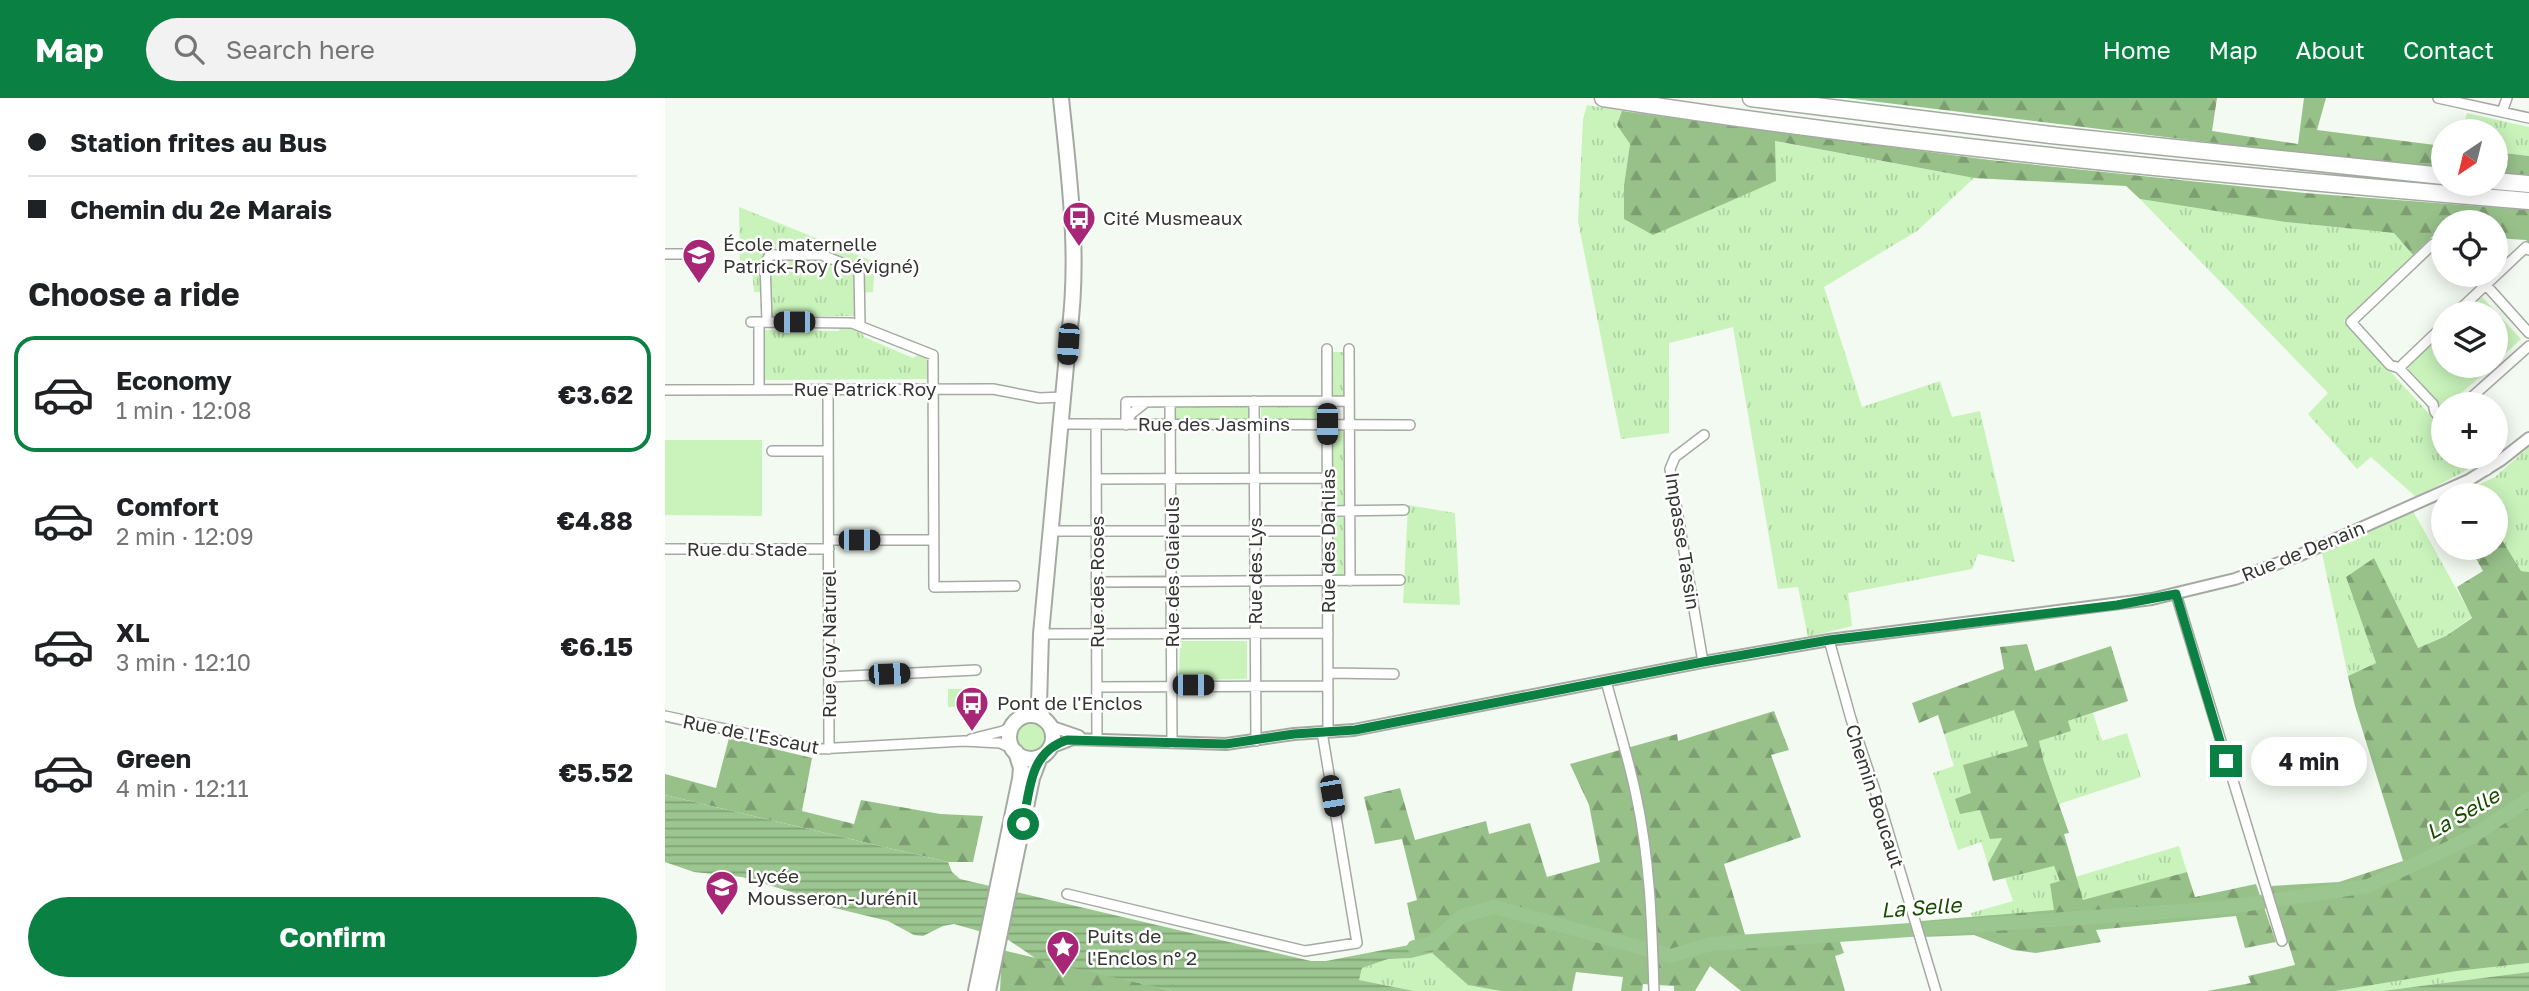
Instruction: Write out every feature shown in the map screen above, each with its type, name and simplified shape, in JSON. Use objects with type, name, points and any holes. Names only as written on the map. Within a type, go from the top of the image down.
[{"type":"highway","points":[[1603,98],[1931,143],[2529,201]]},
{"type":"highway","points":[[1751,98],[2051,135],[2431,175]]},
{"type":"highway","points":[[2508,182],[2529,184]]},
{"type":"main road","points":[[1054,98],[1067,245],[1069,335],[1074,296],[1075,246],[1061,98]]},
{"type":"main road","points":[[1006,875],[1021,775],[1010,737],[1017,722],[1029,707],[1041,634],[1068,344]]},
{"type":"main road","points":[[976,991],[991,946],[1006,875],[1033,774],[1053,738],[1039,700],[1041,634]]},
{"type":"main road","points":[[1017,722],[1034,715],[1047,722]]},
{"type":"main road","points":[[1014,750],[1027,758],[1045,752]]},
{"type":"main road","points":[[988,991],[991,946]]},
{"type":"street","points":[[2438,98],[2529,118]]},
{"type":"street","points":[[2502,112],[2507,98]]},
{"type":"street","points":[[2431,246],[2351,322],[2390,365],[2399,368],[2431,402]]},
{"type":"street","points":[[2508,264],[2526,247],[2529,250]]},
{"type":"street","points":[[665,254],[694,254]]},
{"type":"street","points":[[759,389],[759,322],[765,262],[770,255],[822,255],[859,270],[860,324]]},
{"type":"street","points":[[2469,301],[2484,287]]},
{"type":"street","points":[[2488,287],[2529,333]]},
{"type":"street","points":[[759,322],[860,324],[933,355],[934,587],[1015,586]]},
{"type":"street","points":[[2399,368],[2431,337]]},
{"type":"street","points":[[2477,392],[2529,346]]},
{"type":"street","name":"Rue des Dahlias","points":[[1067,894],[1301,951],[1357,943],[1325,732],[1328,686],[1327,349]]},
{"type":"street","points":[[1349,349],[1350,581]]},
{"type":"street","name":"Rue Guy Naturel","points":[[828,389],[829,749]]},
{"type":"street","name":"Rue Patrick Roy","points":[[665,390],[1000,389],[1035,397],[1064,397]]},
{"type":"street","points":[[1126,425],[1131,414],[1146,401]]},
{"type":"street","name":"Rue des Glaieuls","points":[[1170,401],[1172,743]]},
{"type":"street","name":"Rue des Lys","points":[[1254,401],[1256,741]]},
{"type":"street","points":[[1126,425],[1126,402],[1349,401]]},
{"type":"street","name":"Rue des Jasmins","points":[[1061,424],[1410,425]]},
{"type":"street","name":"Rue des Roses","points":[[1095,740],[1096,424]]},
{"type":"street","name":"Impasse Tassin","points":[[1703,662],[1670,469],[1675,457],[1704,435]]},
{"type":"street","name":"Rue de Denain","points":[[1095,740],[1226,744],[1288,734],[1355,730],[1829,640],[2117,605],[2176,594],[2272,567],[2453,488],[2487,470],[2529,438]]},
{"type":"street","points":[[772,451],[828,451]]},
{"type":"street","points":[[1097,479],[1327,478]]},
{"type":"street","points":[[1328,511],[1405,510]]},
{"type":"street","points":[[1052,531],[1328,531]]},
{"type":"street","points":[[829,544],[934,540]]},
{"type":"street","name":"Rue du Stade","points":[[665,549],[829,544]]},
{"type":"street","points":[[1097,582],[1400,580]]},
{"type":"street","points":[[2176,594],[2283,941]]},
{"type":"street","points":[[1041,634],[1328,633]]},
{"type":"street","name":"Chemin Boucaut","points":[[1829,640],[1936,991]]},
{"type":"street","points":[[829,677],[976,670]]},
{"type":"street","points":[[1328,673],[1394,674]]},
{"type":"street","points":[[1605,681],[1637,798],[1650,882],[1654,991]]},
{"type":"street","points":[[1097,687],[1328,686]]},
{"type":"street","name":"Rue de l'Escaut","points":[[665,716],[807,747],[829,749],[964,741],[1000,743],[1014,750]]},
{"type":"street","name":"Rue de l'Escaut","points":[[964,741],[1003,731],[1017,722]]},
{"type":"street","points":[[1047,722],[1095,740]]},
{"type":"street","points":[[1045,752],[1067,740],[1095,740]]},
{"type":"green space","points":[[1846,98],[2217,98],[2212,131],[2298,144],[2304,98],[2326,98],[2317,130],[2431,144],[2431,167]]},
{"type":"green space","points":[[1587,105],[1622,111],[1618,125],[1630,144],[1624,185],[1774,141],[1974,178],[1917,231],[1824,287],[1862,407],[1940,381],[1952,417],[1980,411],[2015,562],[1978,554],[1972,569],[1848,593],[1852,626],[1808,637],[1798,587],[1778,589],[1733,327],[1669,343],[1669,433],[1621,439],[1578,221],[1583,119]]},
{"type":"green space","points":[[1622,111],[1990,160],[2305,193],[2529,210],[2529,243],[2526,240],[2508,239],[2508,210],[2431,210],[2431,238],[2413,255],[2394,233],[2285,222],[2140,199],[2126,186],[1974,178],[1775,141],[1776,181],[1653,235],[1624,219],[1624,185],[1630,144],[1617,125]]},
{"type":"green space","points":[[2467,113],[2494,119],[2465,119]]},
{"type":"green space","points":[[2508,122],[2529,127],[2529,156],[2508,153]]},
{"type":"green space","points":[[2508,153],[2529,156],[2529,175],[2508,174]]},
{"type":"green space","points":[[2140,199],[2285,222],[2394,233],[2413,255],[2344,321],[2431,416],[2431,469],[2468,469],[2442,483],[2431,483],[2431,489],[2416,497],[2371,457],[2357,469],[2308,414],[2328,393]]},
{"type":"green space","points":[[739,207],[875,262],[873,292],[855,293],[855,316],[772,316],[771,293],[754,292],[752,269],[740,269]]},
{"type":"green space","points":[[2508,325],[2521,339],[2508,351]]},
{"type":"green space","points":[[840,327],[861,331],[864,337],[913,358],[918,355],[927,359],[928,379],[762,380],[763,330],[839,331]]},
{"type":"green space","points":[[2431,344],[2431,378],[2478,378],[2463,392],[2431,392],[2431,394],[2407,367]]},
{"type":"green space","points":[[1329,352],[1346,352],[1347,397],[1331,398]]},
{"type":"green space","points":[[1175,406],[1250,406],[1250,419],[1175,419]]},
{"type":"green space","points":[[1261,406],[1324,406],[1324,419],[1261,419]]},
{"type":"green space","points":[[1331,427],[1346,427],[1347,506],[1332,506]]},
{"type":"green space","points":[[665,440],[762,440],[762,516],[665,515]]},
{"type":"green space","points":[[2529,447],[2529,572],[2521,571],[2508,550],[2508,483],[2482,483],[2508,469],[2508,466]]},
{"type":"green space","points":[[1408,505],[1455,513],[1460,605],[1403,603]]},
{"type":"green space","points":[[2413,511],[2431,543],[2431,560],[2440,560],[2472,617],[2446,636],[2418,648],[2374,558],[2346,577],[2376,663],[2348,676],[2322,553]]},
{"type":"green space","points":[[1331,515],[1347,515],[1347,577],[1331,577]]},
{"type":"green space","points":[[2508,550],[2521,571],[2529,572],[2529,963],[2457,971],[2336,991],[2207,991],[2251,983],[2248,976],[2295,965],[2271,886],[2339,882],[2403,861],[2348,676],[2376,663],[2346,577],[2374,558],[2418,648],[2446,636],[2472,618],[2457,587],[2483,571],[2477,560],[2508,560]]},
{"type":"green space","points":[[1180,641],[1247,641],[1247,679],[1179,680]]},
{"type":"green space","points":[[2027,644],[2035,671],[2111,646],[2128,701],[2068,721],[2071,731],[2039,741],[2069,833],[2064,834],[2083,900],[2187,872],[2195,897],[2256,884],[2276,942],[2245,948],[2236,916],[2096,930],[2101,942],[2036,953],[2013,950],[1974,935],[1923,937],[1921,921],[2054,910],[2050,884],[2060,881],[2054,866],[1993,881],[1988,864],[2002,838],[1990,839],[1980,810],[1960,814],[1955,799],[1971,793],[1963,765],[2028,746],[2014,710],[1944,734],[1938,715],[1919,723],[1912,703],[2004,669],[2000,647]]},
{"type":"green space","points":[[948,689],[978,689],[978,707],[948,707]]},
{"type":"green space","points":[[2014,709],[2028,746],[1964,765],[1980,810],[2002,838],[1988,864],[1981,842],[1958,850],[1933,773],[1954,766],[1944,734]]},
{"type":"green space","points":[[1774,711],[1789,750],[1771,755],[1801,837],[1724,864],[1746,938],[1836,931],[1844,953],[1835,956],[1845,991],[1741,991],[1710,966],[1695,991],[1674,991],[1674,986],[1643,984],[1642,991],[1621,991],[1623,977],[1576,972],[1572,991],[1501,991],[1468,985],[1432,953],[1437,946],[1430,941],[1416,944],[1407,903],[1417,900],[1402,839],[1375,844],[1364,797],[1400,788],[1415,840],[1486,821],[1489,834],[1530,823],[1547,877],[1600,862],[1589,805],[1570,764],[1677,734],[1678,741]]},
{"type":"green space","points":[[2093,713],[2102,741],[2127,733],[2141,777],[2059,804],[2039,741],[2070,731],[2068,721]]},
{"type":"green space","points":[[1031,724],[1041,728],[1045,738],[1041,748],[1031,752],[1021,748],[1017,738],[1021,728]]},
{"type":"green space","points":[[729,738],[812,758],[802,811],[854,824],[861,800],[940,814],[983,816],[973,862],[948,862],[665,795],[665,774],[716,788]]},
{"type":"green space","points":[[2179,846],[2187,872],[2083,901],[2075,877]]},
{"type":"green space","points":[[2054,866],[2061,881],[2054,911],[1973,919],[1971,913],[2013,901],[2005,878]]},
{"type":"green space","points":[[1002,950],[1173,991],[1000,991]]},
{"type":"green space","points":[[1432,953],[1468,985],[1501,991],[1414,991],[1359,980],[1362,968],[1388,959],[1411,958]]},
{"type":"green space","points":[[2529,963],[2529,972],[2382,991],[2336,991],[2457,971]]},
{"type":"shaded area","points":[[665,795],[948,862],[952,872],[960,879],[1311,961],[1326,961],[1430,941],[1438,945],[1432,953],[1411,958],[1388,959],[1362,968],[1359,980],[1414,991],[1173,991],[1038,960],[1007,939],[954,924],[943,926],[923,936],[914,935],[888,921],[814,903],[795,893],[742,877],[694,872],[665,862]]},
{"type":"shaded area","points":[[2529,972],[2529,991],[2382,991]]},
{"type":"waterway","name":"La Selle","points":[[1414,947],[1432,943],[1462,916],[1495,907],[1671,956],[1711,944],[2222,908],[2368,886],[2470,838],[2529,799]]},
{"type":"place","name":"Cité Musmeaux","points":[[1079,248]]},
{"type":"place","name":"École maternelle Patrick-Roy (Sévigné)","points":[[699,285]]},
{"type":"place","name":"Pont de l'Enclos","points":[[972,733]]},
{"type":"place","name":"Lycée Mousseron-Jurénil","points":[[722,917]]},
{"type":"place","name":"Puits de l'Enclos n° 2","points":[[1063,977]]},
{"type":"route","points":[[1023,824],[1037,762],[1050,748],[1067,740],[1226,744],[1246,743],[1281,735],[1343,732],[1829,640],[2004,620],[2176,594],[2226,761]]}]
